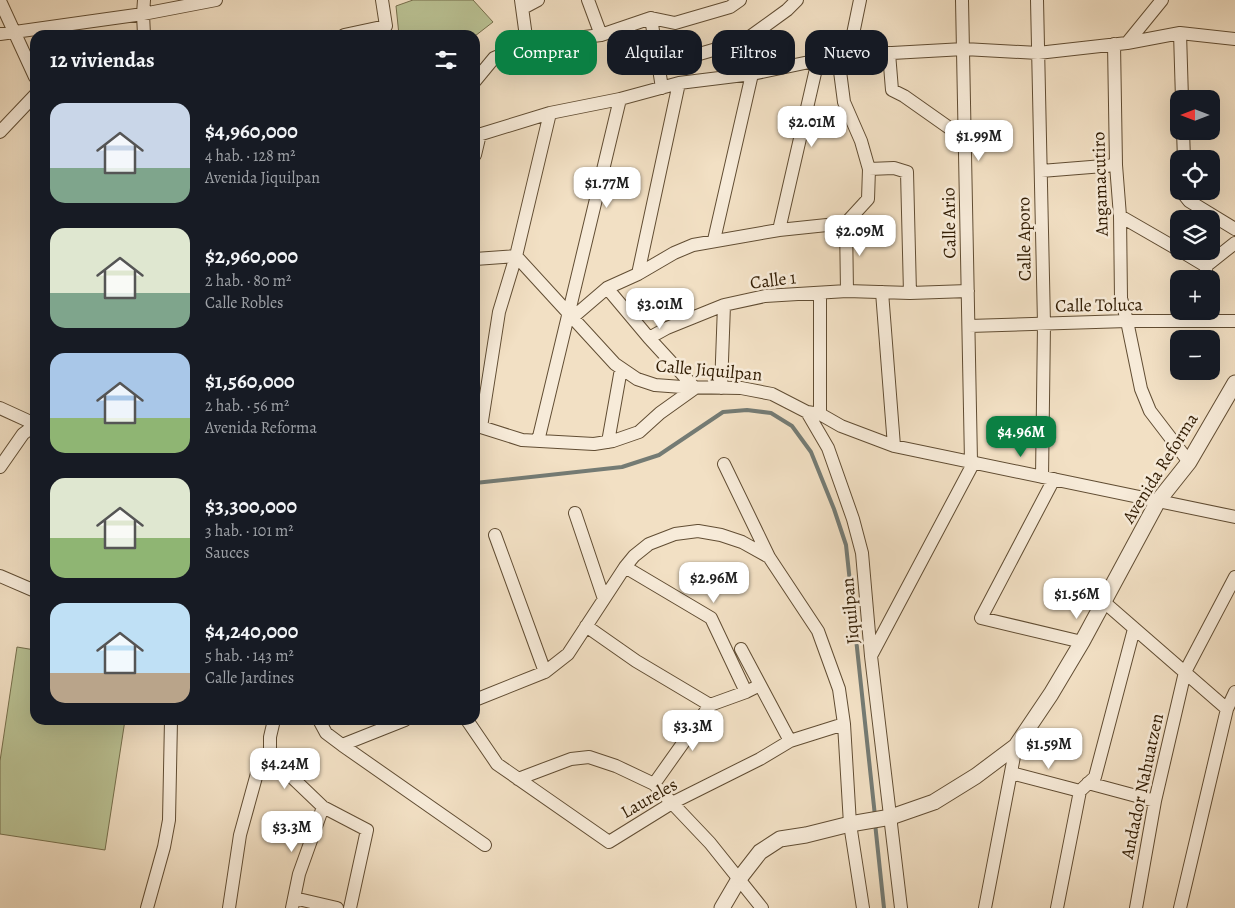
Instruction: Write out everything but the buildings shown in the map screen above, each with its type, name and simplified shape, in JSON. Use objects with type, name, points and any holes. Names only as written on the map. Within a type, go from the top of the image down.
[{"type":"street","points":[[144,0],[144,30]]},
{"type":"street","points":[[0,34],[143,14],[216,0]]},
{"type":"street","points":[[368,30],[386,26],[382,0]]},
{"type":"street","points":[[525,30],[522,4],[538,0]]},
{"type":"street","points":[[588,0],[600,35]]},
{"type":"street","points":[[597,35],[651,18],[675,23],[730,7],[740,0]]},
{"type":"street","points":[[702,53],[744,41],[787,10],[797,0]]},
{"type":"street","points":[[853,30],[860,0]]},
{"type":"street","name":"Calle Ario","points":[[962,0],[973,462]]},
{"type":"street","name":"Calle Aporo","points":[[1037,0],[1048,478]]},
{"type":"street","points":[[1127,43],[1162,0]]},
{"type":"street","points":[[0,1],[30,66]]},
{"type":"street","points":[[651,18],[653,30]]},
{"type":"street","points":[[1180,33],[1182,90]]},
{"type":"street","points":[[965,139],[904,96],[892,90],[889,53],[964,49],[1038,53],[1127,43],[1180,33],[1234,37]]},
{"type":"street","name":"Angamacutiro","points":[[1114,44],[1121,298],[1141,389],[1150,411],[1189,462]]},
{"type":"street","points":[[480,75],[495,58]]},
{"type":"street","points":[[660,75],[662,88]]},
{"type":"street","points":[[480,134],[550,113],[620,99],[679,83],[744,75]]},
{"type":"street","points":[[714,240],[752,75]]},
{"type":"street","points":[[779,230],[815,75]]},
{"type":"street","points":[[570,315],[608,288],[693,245],[779,230],[846,223],[868,199],[869,169],[861,142],[844,102],[840,75]]},
{"type":"street","points":[[638,274],[679,83]]},
{"type":"street","points":[[538,441],[570,315],[620,99]]},
{"type":"street","points":[[0,132],[30,100]]},
{"type":"street","points":[[550,113],[516,256],[499,312],[481,427],[522,440],[594,444],[613,442],[638,432],[660,413],[695,388],[649,338],[608,288]]},
{"type":"street","points":[[1041,171],[1116,165]]},
{"type":"street","points":[[869,169],[894,168],[907,172],[910,293]]},
{"type":"street","points":[[1188,200],[1235,229]]},
{"type":"street","points":[[1120,216],[1170,245]]},
{"type":"street","points":[[846,223],[847,291]]},
{"type":"street","points":[[1206,266],[1235,243]]},
{"type":"street","points":[[480,259],[516,256]]},
{"type":"street","name":"Calle Jiquilpan","points":[[516,256],[615,364],[637,379],[655,385],[695,388],[741,388],[772,394],[841,426],[894,446],[1235,517]]},
{"type":"street","points":[[1196,260],[1206,266]]},
{"type":"street","name":"Calle 1","points":[[649,338],[667,328],[724,305],[765,296],[847,291],[910,293],[968,291]]},
{"type":"street","points":[[882,292],[894,446]]},
{"type":"street","points":[[814,413],[820,293]]},
{"type":"street","points":[[721,388],[724,305]]},
{"type":"street","name":"Calle Toluca","points":[[1220,317],[1233,318]]},
{"type":"street","name":"Calle Toluca","points":[[969,326],[1170,318]]},
{"type":"street","points":[[608,442],[622,369]]},
{"type":"street","name":"Avenida Reforma","points":[[722,908],[760,852],[780,839],[884,819],[934,802],[976,776],[1016,746],[1051,694],[1082,642],[1158,501],[1189,462],[1235,382]]},
{"type":"street","points":[[0,408],[30,422]]},
{"type":"street","name":"Jiquilpan","points":[[814,413],[853,519],[862,553],[884,819],[901,908]]},
{"type":"street","points":[[0,467],[23,434],[30,428]]},
{"type":"street","points":[[871,656],[973,462]]},
{"type":"street","points":[[724,464],[769,557],[818,631],[840,689],[852,824],[863,908]]},
{"type":"street","points":[[1048,478],[981,618],[1082,642]]},
{"type":"street","points":[[575,513],[604,599]]},
{"type":"street","points":[[480,696],[546,672],[568,654],[625,566],[649,544],[675,534],[698,532],[722,535],[742,542],[769,557]]},
{"type":"street","points":[[495,535],[546,672]]},
{"type":"street","points":[[625,566],[711,618],[746,692]]},
{"type":"street","points":[[0,576],[30,589]]},
{"type":"street","name":"Andador Nahuatzen","points":[[1136,908],[1155,801],[1185,672],[1235,577]]},
{"type":"street","points":[[1104,602],[1228,709]]},
{"type":"street","points":[[586,626],[636,661],[710,705]]},
{"type":"street","points":[[1057,908],[1084,787],[1096,778],[1134,629]]},
{"type":"street","points":[[741,649],[790,741]]},
{"type":"street","points":[[654,784],[710,705],[760,685]]},
{"type":"street","points":[[1180,908],[1228,709],[1235,692]]},
{"type":"street","name":"Laureles","points":[[518,779],[609,842],[672,803],[790,741],[844,724]]},
{"type":"street","points":[[147,908],[164,847],[169,820],[171,725]]},
{"type":"street","points":[[273,725],[270,737],[270,753],[277,763],[323,807],[367,830],[350,908]]},
{"type":"street","points":[[322,725],[326,733],[342,745],[485,845]]},
{"type":"street","points":[[342,745],[390,725]]},
{"type":"street","points":[[469,725],[496,764],[518,779],[571,759],[589,758],[616,766],[654,784],[710,843],[762,908]]},
{"type":"street","points":[[985,908],[1016,746]]},
{"type":"street","points":[[229,908],[240,835],[261,758],[270,753]]},
{"type":"street","points":[[1011,773],[1155,801]]},
{"type":"street","points":[[323,807],[299,874],[293,903],[337,908]]},
{"type":"green space","points":[[413,0],[473,0],[493,22],[480,32],[480,30],[398,30],[396,6]]},
{"type":"green space","points":[[17,647],[30,649],[30,725],[124,725],[105,850],[0,834],[0,761]]},
{"type":"waterway","points":[[480,482],[622,467],[659,455],[723,412],[747,410],[771,413],[792,426],[811,452],[846,545],[875,816]]},
{"type":"waterway","points":[[875,823],[884,908]]}]
